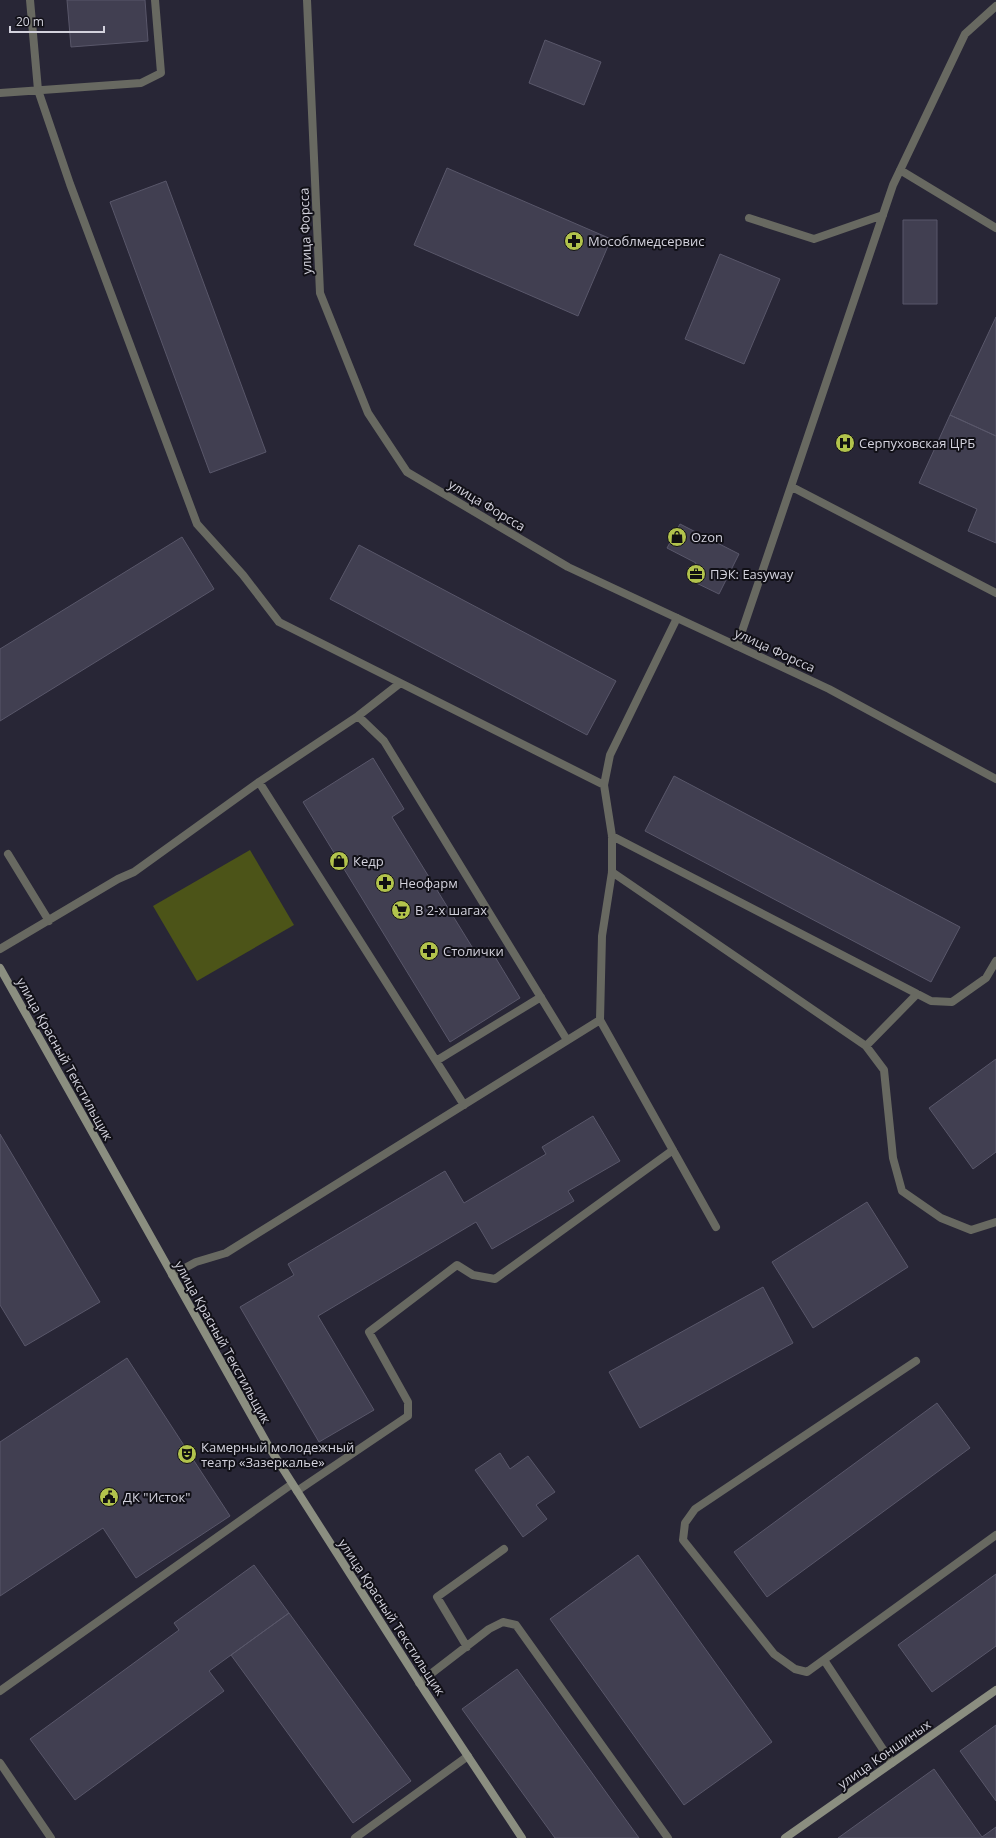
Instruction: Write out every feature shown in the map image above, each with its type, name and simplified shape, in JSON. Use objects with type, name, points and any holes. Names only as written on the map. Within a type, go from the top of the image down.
[{"type":"street","points":[[30,0],[38,90],[70,184],[197,524],[243,575],[279,622],[399,684],[604,785]]},
{"type":"street","points":[[0,93],[141,83],[161,73],[155,0]]},
{"type":"street","name":"улица Форсса","points":[[307,0],[320,293],[368,413],[407,472],[568,567],[829,689],[996,779]]},
{"type":"street","points":[[737,646],[883,215],[900,170],[965,34],[996,6]]},
{"type":"street","points":[[900,170],[996,228]]},
{"type":"street","points":[[749,218],[814,239],[883,215]]},
{"type":"street","points":[[792,487],[996,593]]},
{"type":"street","points":[[677,618],[610,755],[604,785],[612,836],[612,872],[602,936],[600,1020],[716,1227]]},
{"type":"street","points":[[0,949],[118,879],[134,872],[259,782],[358,716],[399,684]]},
{"type":"street","points":[[358,716],[384,741],[567,1040]]},
{"type":"street","points":[[259,782],[464,1105]]},
{"type":"street","points":[[612,836],[931,1001],[952,1002],[986,978],[996,961]]},
{"type":"street","points":[[8,854],[48,921]]},
{"type":"street","points":[[612,872],[866,1046],[884,1070],[893,1158],[902,1191],[941,1218],[971,1230],[996,1222]]},
{"type":"street","name":"улица Красный Текстильщик","points":[[0,968],[269,1447],[419,1683],[522,1838]]},
{"type":"street","points":[[866,1046],[917,994]]},
{"type":"street","points":[[436,1061],[541,997]]},
{"type":"street","points":[[172,1275],[196,1262],[226,1253],[600,1020]]},
{"type":"street","points":[[0,1691],[295,1488],[408,1416],[408,1402],[369,1332],[457,1264],[473,1276],[495,1279],[673,1150]]},
{"type":"street","points":[[916,1361],[695,1509],[686,1523],[683,1540],[774,1654],[795,1669],[807,1672],[996,1535]]},
{"type":"street","points":[[467,1647],[437,1597],[504,1549]]},
{"type":"street","points":[[419,1683],[489,1629],[504,1622],[516,1625],[668,1838]]},
{"type":"street","points":[[824,1660],[892,1763]]},
{"type":"street","name":"улица Коншиных","points":[[785,1838],[996,1690]]},
{"type":"street","points":[[355,1838],[468,1756]]},
{"type":"street","points":[[0,1763],[51,1838]]},
{"type":"green space","points":[[250,850],[294,925],[197,981],[153,906]]},
{"type":"building","points":[[67,0],[145,0],[148,41],[71,47]]},
{"type":"building","points":[[545,40],[601,62],[584,105],[529,83]]},
{"type":"building","points":[[447,168],[611,239],[578,316],[414,245]]},
{"type":"building","points":[[166,181],[266,452],[210,473],[110,202]]},
{"type":"building","points":[[903,220],[937,220],[937,304],[903,304]]},
{"type":"building","points":[[720,254],[780,279],[744,364],[685,339]]},
{"type":"building","points":[[996,317],[996,436],[950,415]]},
{"type":"building","points":[[950,415],[996,436],[996,543],[968,531],[977,509],[919,483]]},
{"type":"building","points":[[680,524],[739,554],[719,594],[688,579],[696,563],[667,548]]},
{"type":"building","points":[[182,537],[214,589],[0,721],[0,649]]},
{"type":"building","points":[[359,545],[616,681],[587,735],[330,599]]},
{"type":"building","points":[[373,758],[404,809],[392,817],[477,955],[489,947],[520,998],[450,1042],[303,802]]},
{"type":"building","points":[[674,776],[960,927],[931,982],[645,831]]},
{"type":"building","points":[[996,1059],[996,1152],[973,1169],[929,1108]]},
{"type":"building","points":[[593,1116],[620,1161],[568,1191],[574,1201],[492,1249],[476,1222],[318,1316],[374,1410],[319,1442],[240,1307],[294,1275],[288,1264],[445,1171],[464,1203],[546,1154],[542,1147]]},
{"type":"building","points":[[0,1134],[100,1302],[25,1346],[0,1305]]},
{"type":"building","points":[[867,1202],[908,1267],[813,1328],[772,1262]]},
{"type":"building","points":[[763,1287],[793,1343],[640,1428],[609,1372]]},
{"type":"building","name":"ДК \"Исток\"","points":[[127,1358],[230,1516],[136,1578],[103,1528],[0,1596],[0,1442]]},
{"type":"building","points":[[937,1403],[970,1448],[767,1597],[734,1552]]},
{"type":"building","points":[[500,1453],[510,1469],[528,1456],[555,1492],[536,1505],[547,1519],[523,1537],[475,1470]]},
{"type":"building","points":[[638,1555],[772,1742],[684,1805],[550,1619]]},
{"type":"building","points":[[254,1565],[289,1613],[209,1671],[224,1691],[75,1800],[30,1739],[179,1630],[174,1623]]},
{"type":"building","points":[[996,1574],[996,1646],[932,1692],[898,1645]]},
{"type":"building","points":[[289,1613],[411,1781],[353,1823],[231,1655]]},
{"type":"building","points":[[517,1669],[639,1838],[555,1838],[462,1709]]},
{"type":"building","points":[[996,1725],[996,1801],[960,1751]]},
{"type":"building","points":[[934,1769],[982,1837],[996,1827],[996,1838],[838,1838]]},
{"type":"place","name":"Мособлмедсервис","points":[[574,241]]},
{"type":"place","name":"Серпуховская ЦРБ","points":[[845,443]]},
{"type":"place","name":"Ozon","points":[[677,537]]},
{"type":"place","name":"ПЭК: Easyway","points":[[696,574]]},
{"type":"place","name":"Кедр","points":[[339,861]]},
{"type":"place","name":"Неофарм","points":[[385,883]]},
{"type":"place","name":"В 2-х шагах","points":[[401,910]]},
{"type":"place","name":"Столички","points":[[429,951]]},
{"type":"place","name":"Камерный молодежный театр «Зазеркалье»","points":[[187,1454]]},
{"type":"place","name":"ДК \"Исток\"","points":[[109,1497]]}]
